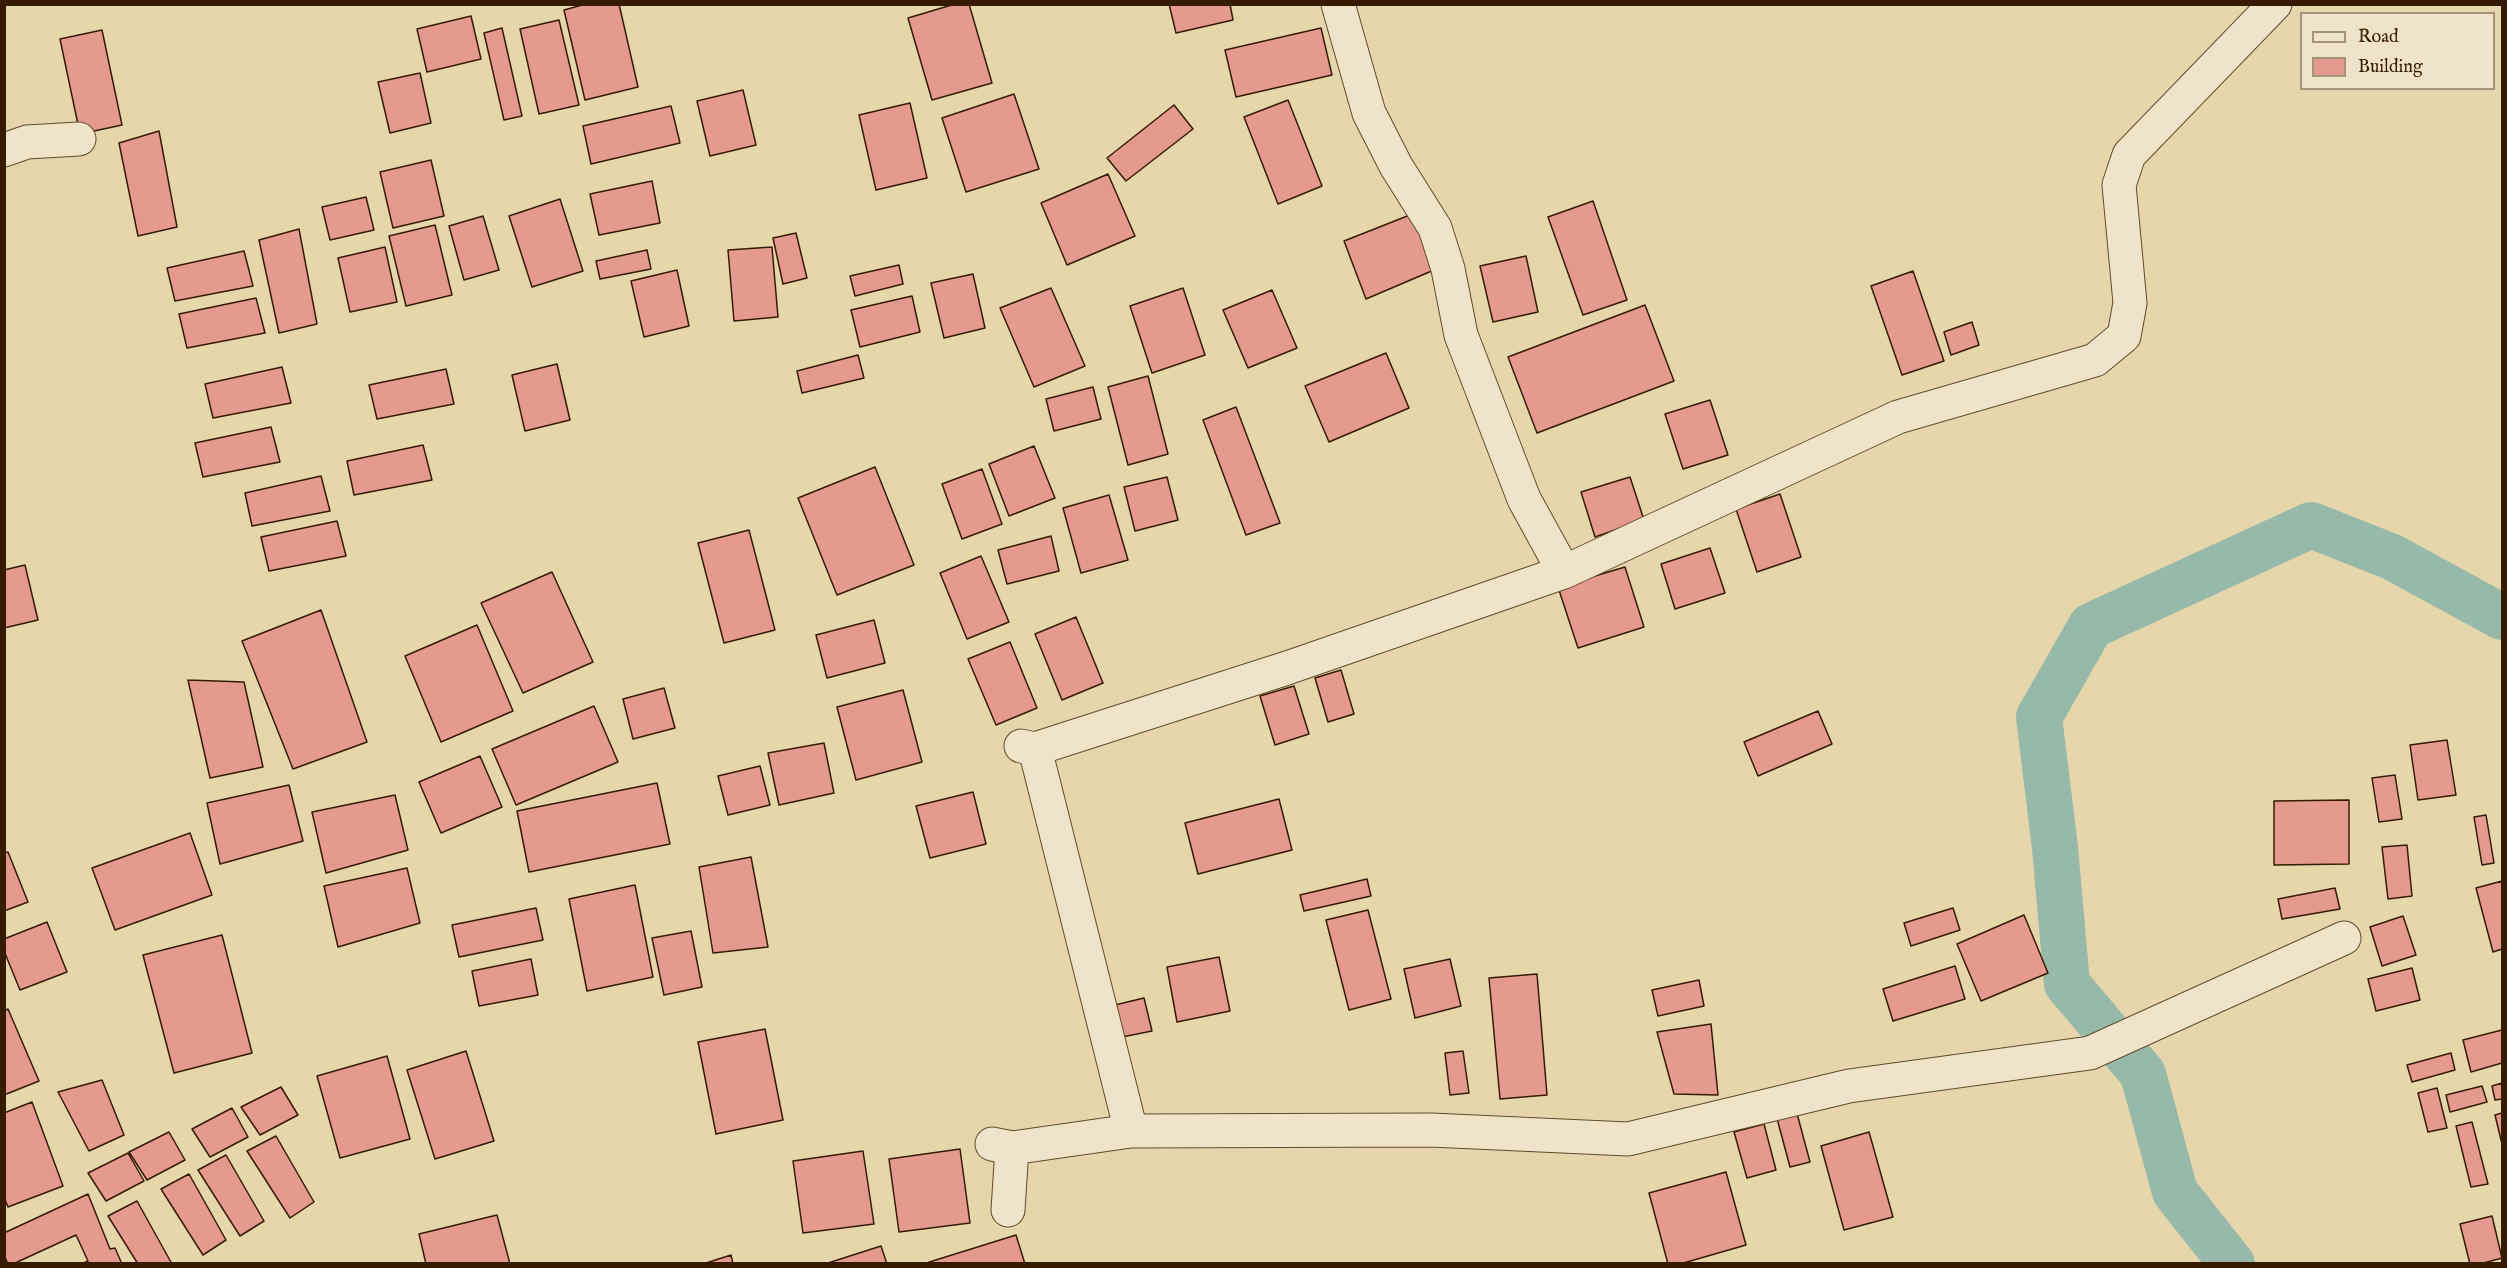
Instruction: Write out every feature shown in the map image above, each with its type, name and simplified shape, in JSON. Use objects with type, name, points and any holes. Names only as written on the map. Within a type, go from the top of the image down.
[{"type":"street","points":[[1338,4],[1369,113],[1396,166],[1435,228],[1448,269],[1461,335],[1524,499],[1564,572]]},
{"type":"street","points":[[1131,1131],[1028,748],[1287,668],[1564,572],[1898,417],[2095,360],[2124,336],[2130,303],[2119,185],[2129,154],[2275,4]]},
{"type":"street","points":[[4,150],[27,142],[79,140]]},
{"type":"street","points":[[1008,1210],[1002,1146],[1131,1131],[1431,1130],[1628,1139],[1849,1086],[2090,1053],[2344,938]]},
{"type":"building","points":[[586,4],[619,4],[638,87],[585,100],[564,10]]},
{"type":"building","points":[[955,4],[969,4],[992,83],[932,100],[908,18]]},
{"type":"building","points":[[1169,4],[1230,4],[1233,20],[1176,33]]},
{"type":"building","points":[[471,16],[481,59],[427,72],[417,29]]},
{"type":"building","points":[[559,20],[579,105],[539,114],[520,29]]},
{"type":"building","points":[[502,28],[522,116],[504,120],[484,33]]},
{"type":"building","points":[[1321,28],[1332,75],[1236,97],[1225,50]]},
{"type":"building","points":[[102,30],[122,125],[80,134],[60,39]]},
{"type":"building","points":[[420,73],[431,123],[390,133],[378,82]]},
{"type":"building","points":[[743,90],[756,145],[710,156],[697,101]]},
{"type":"building","points":[[1014,94],[1039,169],[966,192],[942,118]]},
{"type":"building","points":[[1288,100],[1322,186],[1278,204],[1244,117]]},
{"type":"building","points":[[910,103],[927,178],[876,190],[859,115]]},
{"type":"building","points":[[1174,105],[1193,129],[1126,181],[1107,158]]},
{"type":"building","points":[[671,106],[680,143],[591,164],[583,126]]},
{"type":"building","points":[[159,131],[177,227],[138,236],[119,143]]},
{"type":"building","points":[[431,160],[444,216],[393,228],[380,172]]},
{"type":"building","points":[[1108,174],[1135,236],[1067,265],[1041,203]]},
{"type":"building","points":[[652,181],[660,223],[599,235],[590,194]]},
{"type":"building","points":[[366,197],[374,230],[330,240],[322,207]]},
{"type":"building","points":[[560,199],[583,271],[532,287],[509,216]]},
{"type":"building","points":[[1593,201],[1627,300],[1583,315],[1548,217]]},
{"type":"building","points":[[1420,211],[1441,267],[1366,299],[1344,241]]},
{"type":"building","points":[[483,216],[499,270],[464,280],[449,226]]},
{"type":"building","points":[[435,225],[452,295],[406,306],[389,236]]},
{"type":"building","points":[[299,229],[317,324],[279,333],[259,240]]},
{"type":"building","points":[[796,233],[807,278],[783,284],[773,238]]},
{"type":"building","points":[[385,247],[397,302],[350,312],[338,258]]},
{"type":"building","points":[[772,247],[778,317],[734,321],[728,250]]},
{"type":"building","points":[[647,250],[651,269],[600,279],[596,261]]},
{"type":"building","points":[[244,251],[253,286],[175,301],[167,268]]},
{"type":"building","points":[[1526,256],[1538,312],[1493,322],[1480,266]]},
{"type":"building","points":[[899,265],[903,284],[855,296],[850,276]]},
{"type":"building","points":[[677,270],[689,326],[644,337],[631,281]]},
{"type":"building","points":[[1913,271],[1944,361],[1902,375],[1871,286]]},
{"type":"building","points":[[973,274],[985,328],[944,338],[931,283]]},
{"type":"building","points":[[1051,288],[1085,366],[1034,387],[1000,308]]},
{"type":"building","points":[[1183,288],[1205,355],[1152,373],[1130,306]]},
{"type":"building","points":[[1272,290],[1297,348],[1248,368],[1223,310]]},
{"type":"building","points":[[912,296],[920,332],[860,347],[851,310]]},
{"type":"building","points":[[256,298],[265,333],[187,348],[179,314]]},
{"type":"building","points":[[1645,305],[1674,381],[1537,433],[1508,357]]},
{"type":"building","points":[[1972,322],[1979,345],[1951,355],[1944,332]]},
{"type":"building","points":[[1386,353],[1409,408],[1329,442],[1305,386]]},
{"type":"building","points":[[858,355],[864,378],[802,393],[797,371]]},
{"type":"building","points":[[557,364],[570,420],[525,431],[512,375]]},
{"type":"building","points":[[282,367],[291,403],[213,418],[205,384]]},
{"type":"building","points":[[446,369],[454,404],[377,419],[369,385]]},
{"type":"building","points":[[1148,376],[1168,454],[1128,465],[1108,387]]},
{"type":"building","points":[[1093,387],[1101,419],[1054,431],[1046,399]]},
{"type":"building","points":[[1710,400],[1728,455],[1683,469],[1665,414]]},
{"type":"building","points":[[1236,407],[1280,523],[1246,535],[1203,420]]},
{"type":"building","points":[[271,427],[280,462],[203,477],[195,443]]},
{"type":"building","points":[[423,445],[432,480],[354,495],[347,461]]},
{"type":"building","points":[[1034,446],[1055,498],[1009,516],[989,464]]},
{"type":"building","points":[[875,467],[914,565],[837,595],[798,498]]},
{"type":"building","points":[[982,469],[1002,524],[962,539],[942,484]]},
{"type":"building","points":[[321,476],[330,511],[252,526],[245,493]]},
{"type":"building","points":[[1167,477],[1178,520],[1135,531],[1124,487]]},
{"type":"building","points":[[1630,477],[1644,520],[1595,537],[1581,492]]},
{"type":"building","points":[[1780,494],[1801,557],[1757,572],[1736,509]]},
{"type":"building","points":[[1109,495],[1128,560],[1081,573],[1063,508]]},
{"type":"building","points":[[337,521],[346,556],[269,571],[261,537]]},
{"type":"building","points":[[749,530],[775,630],[724,643],[698,543]]},
{"type":"building","points":[[1051,536],[1059,571],[1007,584],[998,550]]},
{"type":"building","points":[[1710,548],[1725,593],[1675,609],[1661,564]]},
{"type":"building","points":[[981,556],[1009,622],[967,639],[940,573]]},
{"type":"building","points":[[25,565],[38,620],[4,628],[4,570]]},
{"type":"building","points":[[1625,567],[1644,627],[1578,648],[1558,587]]},
{"type":"building","points":[[552,572],[593,662],[523,693],[481,603]]},
{"type":"building","points":[[321,610],[367,742],[293,769],[242,641]]},
{"type":"building","points":[[1076,617],[1103,683],[1062,700],[1035,634]]},
{"type":"building","points":[[874,620],[885,663],[827,678],[816,635]]},
{"type":"building","points":[[477,625],[513,711],[441,742],[405,656]]},
{"type":"building","points":[[1010,642],[1037,708],[996,725],[968,659]]},
{"type":"building","points":[[1341,670],[1354,714],[1328,722],[1315,678]]},
{"type":"building","points":[[188,680],[244,682],[263,767],[210,778]]},
{"type":"building","points":[[1294,686],[1309,734],[1275,745],[1260,696]]},
{"type":"building","points":[[664,688],[675,728],[633,739],[623,699]]},
{"type":"building","points":[[903,690],[922,762],[856,780],[837,707]]},
{"type":"building","points":[[594,706],[618,762],[516,805],[492,749]]},
{"type":"building","points":[[1818,711],[1832,744],[1758,776],[1744,742]]},
{"type":"building","points":[[2447,740],[2456,795],[2418,800],[2410,745]]},
{"type":"building","points":[[824,743],[834,793],[779,805],[768,753]]},
{"type":"building","points":[[480,756],[502,807],[441,833],[419,782]]},
{"type":"building","points":[[760,766],[770,805],[728,815],[718,776]]},
{"type":"building","points":[[2395,775],[2402,819],[2379,822],[2372,778]]},
{"type":"building","points":[[657,783],[670,844],[529,872],[517,811]]},
{"type":"building","points":[[289,785],[303,841],[220,864],[207,803]]},
{"type":"building","points":[[973,792],[986,844],[930,858],[916,806]]},
{"type":"building","points":[[395,795],[408,850],[326,873],[312,812]]},
{"type":"building","points":[[1279,799],[1292,850],[1198,874],[1185,823]]},
{"type":"building","points":[[2349,800],[2349,864],[2274,865],[2274,801]]},
{"type":"building","points":[[2486,815],[2494,863],[2482,865],[2474,817]]},
{"type":"building","points":[[190,833],[212,895],[115,930],[92,868]]},
{"type":"building","points":[[2407,845],[2412,896],[2388,899],[2382,847]]},
{"type":"building","points":[[8,852],[28,902],[4,911],[4,853]]},
{"type":"building","points":[[751,857],[768,947],[713,953],[699,867]]},
{"type":"building","points":[[407,868],[420,923],[338,947],[324,886]]},
{"type":"building","points":[[1367,879],[1371,896],[1304,911],[1300,895]]},
{"type":"building","points":[[2502,881],[2502,949],[2493,952],[2476,888]]},
{"type":"building","points":[[635,885],[653,977],[587,991],[569,899]]},
{"type":"building","points":[[2335,888],[2340,909],[2282,919],[2278,899]]},
{"type":"building","points":[[536,908],[543,940],[459,957],[452,925]]},
{"type":"building","points":[[1953,908],[1960,930],[1911,946],[1904,923]]},
{"type":"building","points":[[1368,910],[1391,999],[1349,1010],[1326,920]]},
{"type":"building","points":[[2024,915],[2048,973],[1981,1001],[1957,944]]},
{"type":"building","points":[[2403,916],[2416,955],[2382,966],[2370,927]]},
{"type":"building","points":[[47,922],[67,972],[20,990],[4,951],[4,939]]},
{"type":"building","points":[[691,931],[702,987],[664,995],[652,938]]},
{"type":"building","points":[[222,935],[252,1053],[174,1073],[143,955]]},
{"type":"building","points":[[1219,957],[1230,1011],[1177,1022],[1167,967]]},
{"type":"building","points":[[531,959],[538,995],[479,1006],[472,971]]},
{"type":"building","points":[[1450,959],[1461,1006],[1415,1018],[1404,969]]},
{"type":"building","points":[[1955,966],[1965,999],[1893,1021],[1883,989]]},
{"type":"building","points":[[2412,968],[2420,1000],[2376,1011],[2368,979]]},
{"type":"building","points":[[1537,974],[1547,1095],[1500,1099],[1489,978]]},
{"type":"building","points":[[1699,980],[1704,1006],[1658,1016],[1652,990]]},
{"type":"building","points":[[1144,998],[1152,1031],[1122,1037],[1115,1005]]},
{"type":"building","points":[[8,1009],[39,1081],[4,1095],[4,1011]]},
{"type":"building","points":[[1711,1024],[1718,1095],[1674,1094],[1657,1032]]},
{"type":"building","points":[[765,1029],[783,1120],[716,1134],[698,1042]]},
{"type":"building","points":[[2502,1030],[2502,1063],[2471,1072],[2463,1040]]},
{"type":"building","points":[[466,1051],[494,1141],[435,1159],[407,1070]]},
{"type":"building","points":[[1463,1051],[1469,1093],[1450,1095],[1445,1053]]},
{"type":"building","points":[[2451,1053],[2455,1070],[2412,1082],[2407,1065]]},
{"type":"building","points":[[387,1056],[410,1139],[340,1158],[317,1076]]},
{"type":"building","points":[[102,1080],[124,1135],[89,1151],[58,1092]]},
{"type":"building","points":[[2502,1083],[2502,1099],[2495,1100],[2492,1086]]},
{"type":"building","points":[[2482,1086],[2487,1102],[2450,1112],[2446,1095]]},
{"type":"building","points":[[281,1087],[298,1115],[260,1135],[241,1107]]},
{"type":"building","points":[[2437,1088],[2447,1128],[2428,1132],[2418,1093]]},
{"type":"building","points":[[32,1102],[63,1186],[8,1207],[4,1197],[4,1113]]},
{"type":"building","points":[[1795,1106],[1810,1162],[1790,1167],[1775,1111]]},
{"type":"building","points":[[232,1108],[248,1137],[210,1157],[192,1129]]},
{"type":"building","points":[[2502,1113],[2502,1144],[2495,1115]]},
{"type":"building","points":[[2472,1122],[2488,1184],[2471,1187],[2456,1126]]},
{"type":"building","points":[[1764,1124],[1776,1170],[1747,1178],[1734,1132]]},
{"type":"building","points":[[169,1132],[185,1160],[147,1180],[129,1152]]},
{"type":"building","points":[[1869,1132],[1893,1217],[1844,1230],[1821,1146]]},
{"type":"building","points":[[276,1136],[314,1202],[290,1218],[247,1151]]},
{"type":"building","points":[[960,1149],[970,1223],[899,1232],[889,1159]]},
{"type":"building","points":[[863,1151],[874,1224],[803,1233],[793,1161]]},
{"type":"building","points":[[128,1153],[144,1181],[106,1201],[88,1173]]},
{"type":"building","points":[[226,1155],[264,1221],[240,1236],[198,1170]]},
{"type":"building","points":[[1726,1172],[1746,1245],[1680,1264],[1668,1264],[1649,1193]]},
{"type":"building","points":[[189,1174],[226,1240],[203,1255],[161,1189]]},
{"type":"building","points":[[88,1194],[110,1249],[115,1248],[122,1264],[81,1264],[88,1261],[76,1235],[13,1264],[8,1264],[4,1255],[4,1233]]},
{"type":"building","points":[[137,1201],[172,1264],[138,1264],[108,1216]]},
{"type":"building","points":[[497,1215],[510,1264],[426,1264],[419,1234]]},
{"type":"building","points":[[2492,1216],[2502,1258],[2480,1264],[2470,1264],[2460,1224]]},
{"type":"building","points":[[1016,1235],[1025,1264],[923,1264]]},
{"type":"building","points":[[881,1246],[887,1264],[825,1264]]},
{"type":"building","points":[[731,1255],[733,1264],[703,1264]]},
{"type":"waterway","points":[[2232,1264],[2175,1192],[2143,1074],[2067,984],[2055,848],[2039,717],[2091,626],[2311,525],[2392,557],[2502,617]]}]
